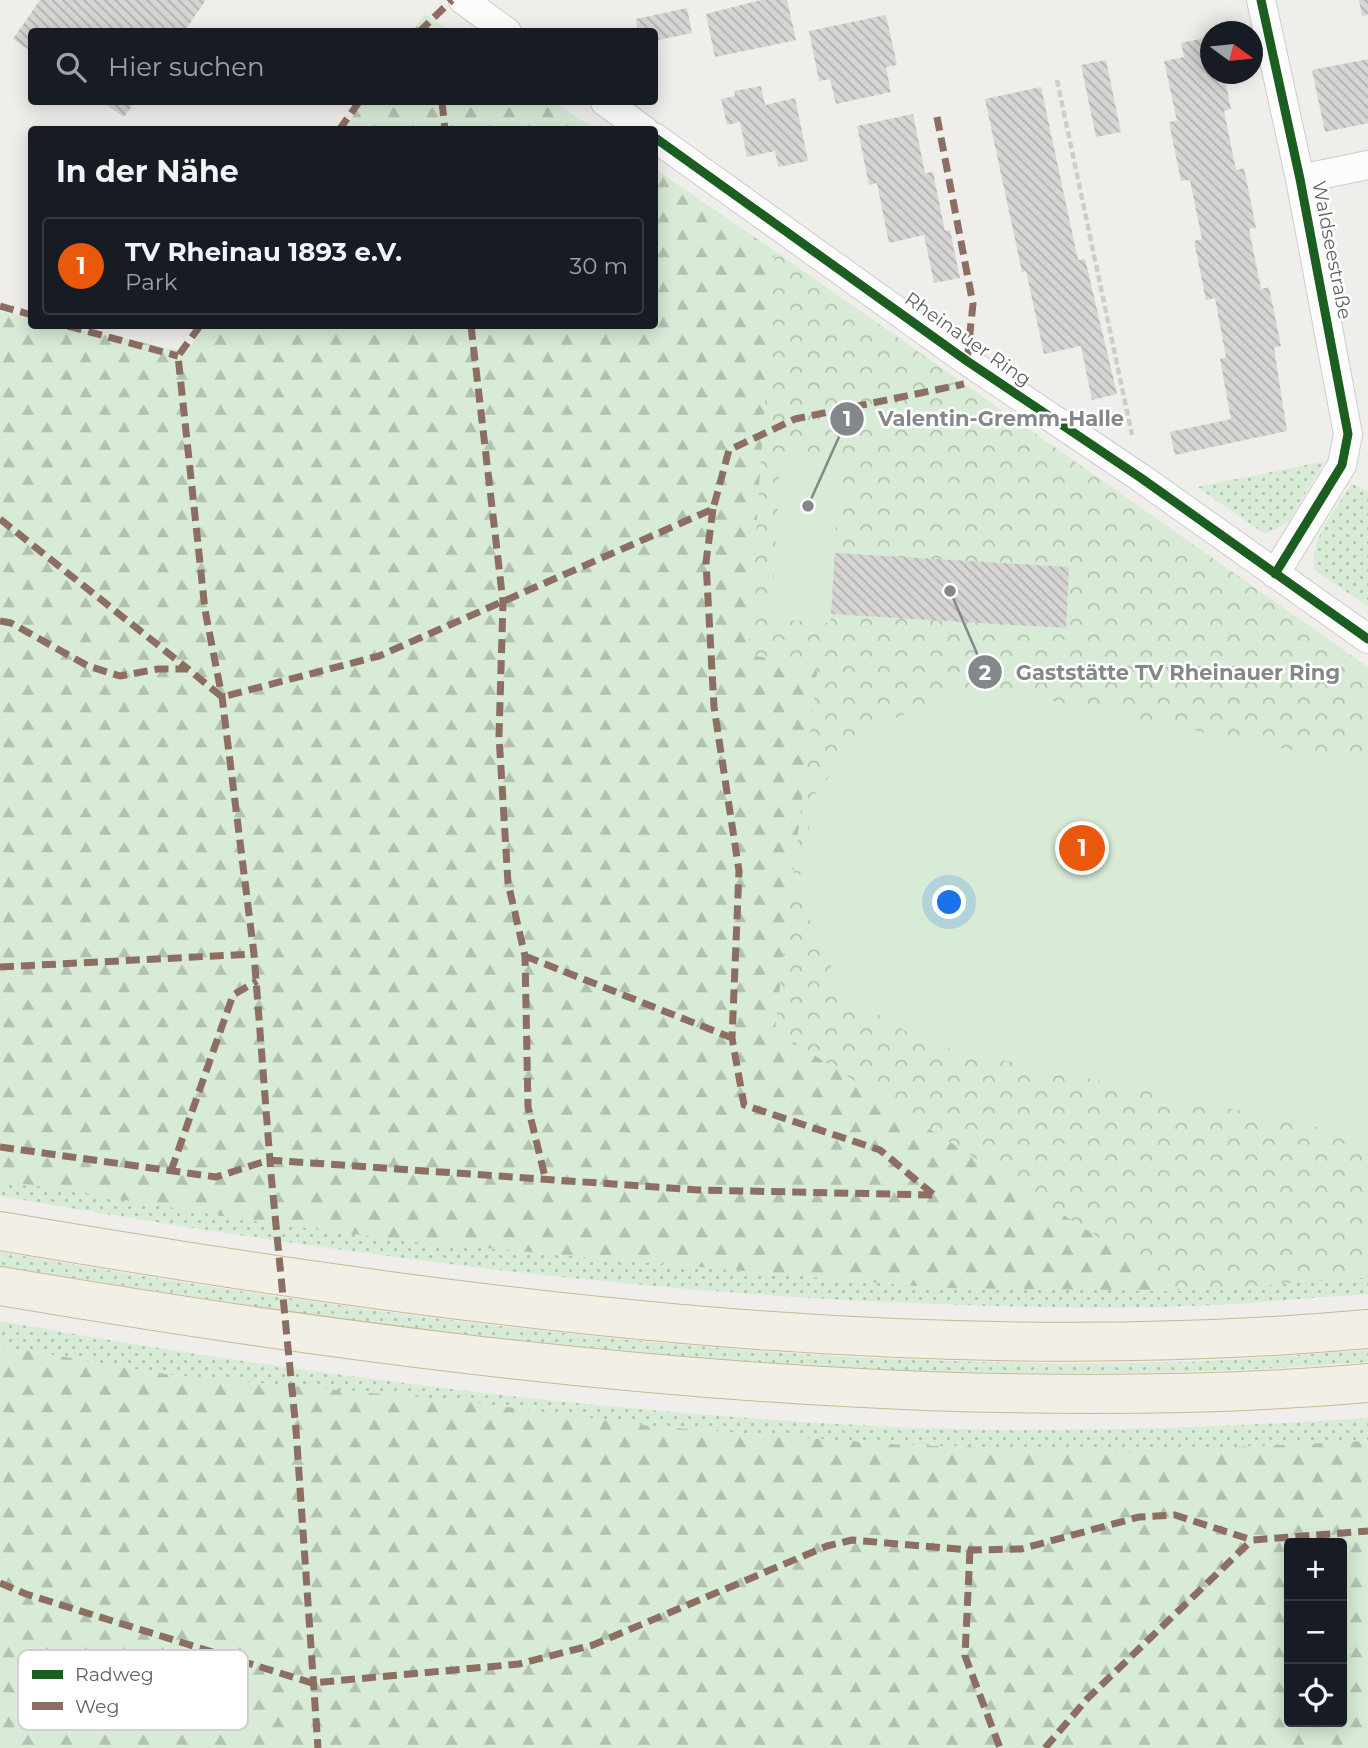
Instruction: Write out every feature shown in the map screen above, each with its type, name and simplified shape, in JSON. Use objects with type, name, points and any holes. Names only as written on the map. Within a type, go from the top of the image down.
[{"type":"highway","points":[[0,1231],[365,1289],[778,1331],[956,1339],[1182,1340],[1368,1329]]},
{"type":"highway","points":[[0,1286],[482,1358],[761,1384],[1071,1394],[1268,1390],[1368,1383]]},
{"type":"street","points":[[463,0],[502,28]]},
{"type":"street","name":"Waldseestraße","points":[[1261,0],[1300,179],[1348,434],[1342,465],[1275,574]]},
{"type":"street","points":[[609,105],[638,126]]},
{"type":"street","name":"Rheinauer Ring","points":[[658,140],[967,361],[1141,478],[1368,639]]},
{"type":"street","points":[[1300,179],[1368,165]]},
{"type":"path","points":[[1057,80],[1141,478]]},
{"type":"green space","points":[[425,14],[446,28],[415,28]]},
{"type":"green space","points":[[361,105],[559,105],[590,126],[346,126]]},
{"type":"green space","points":[[658,171],[775,251],[748,655],[818,664],[787,929],[847,1012],[1368,1277],[1182,1291],[938,1288],[415,1242],[260,1222],[0,1180],[0,311],[28,317],[28,329],[80,329],[186,352],[203,329],[658,329]]},
{"type":"green space","points":[[775,251],[1368,667],[1368,1277],[1182,1291],[775,1030],[818,665],[748,655]]},
{"type":"green space","points":[[781,455],[840,459],[830,623],[771,619]]},
{"type":"green space","points":[[1325,461],[1288,522],[1265,534],[1197,487]]},
{"type":"green space","points":[[1352,484],[1368,491],[1368,606],[1314,570],[1320,535]]},
{"type":"green space","points":[[975,685],[1368,766],[1368,1138],[927,1044],[844,994],[797,892],[816,791],[878,725]]},
{"type":"green space","points":[[0,1180],[415,1242],[938,1288],[1182,1291],[1368,1277],[1368,1294],[1211,1305],[1075,1308],[885,1302],[662,1287],[441,1263],[110,1215],[0,1196]]},
{"type":"green space","points":[[0,1252],[293,1299],[441,1319],[737,1349],[1033,1363],[1182,1362],[1368,1350],[1368,1362],[1086,1374],[899,1371],[711,1360],[542,1345],[241,1304],[0,1266]]},
{"type":"green space","points":[[0,1321],[335,1374],[447,1389],[673,1412],[898,1427],[1016,1430],[1251,1425],[1368,1418],[1368,1441],[1128,1452],[904,1445],[650,1426],[462,1401],[171,1375],[0,1346]]},
{"type":"green space","points":[[0,1346],[171,1375],[462,1401],[650,1426],[904,1445],[1128,1452],[1368,1441],[1368,1748],[0,1748]]},
{"type":"building","points":[[40,0],[206,0],[187,28],[28,28],[28,49],[13,39]]},
{"type":"building","points":[[761,0],[787,0],[796,40],[715,57],[706,14]]},
{"type":"building","points":[[1359,0],[1368,0],[1368,15],[1362,16]]},
{"type":"building","points":[[687,8],[692,33],[658,40],[658,28],[637,28],[636,19]]},
{"type":"building","points":[[886,15],[897,65],[886,67],[891,92],[836,104],[830,79],[819,81],[809,31]]},
{"type":"building","points":[[1200,39],[1200,84],[1226,84],[1231,109],[1224,111],[1236,170],[1244,168],[1256,228],[1249,229],[1261,289],[1269,287],[1281,346],[1274,348],[1287,431],[1175,455],[1170,432],[1231,419],[1220,359],[1226,357],[1215,298],[1206,300],[1194,241],[1202,239],[1190,180],[1181,181],[1169,122],[1177,121],[1164,61],[1184,57],[1181,43]]},
{"type":"building","points":[[1368,59],[1368,123],[1325,132],[1312,70]]},
{"type":"building","points":[[1106,60],[1121,132],[1096,137],[1081,65]]},
{"type":"building","points":[[761,86],[765,105],[795,98],[808,161],[778,167],[775,151],[747,157],[740,122],[727,125],[721,99],[735,96],[734,91]]},
{"type":"building","points":[[1041,87],[1078,260],[1085,259],[1117,394],[1092,400],[1081,346],[1044,354],[1026,271],[1022,272],[985,99]]},
{"type":"building","points":[[106,105],[133,105],[124,117]]},
{"type":"building","points":[[913,114],[925,173],[933,172],[945,231],[950,230],[960,278],[934,283],[924,235],[889,243],[877,183],[869,185],[857,126]]},
{"type":"building","points":[[835,553],[1069,567],[1066,628],[831,614]]},
{"type":"marked path","points":[[423,28],[452,0]]},
{"type":"marked path","points":[[342,126],[357,105]]},
{"type":"marked path","points":[[442,105],[445,126]]},
{"type":"marked path","points":[[937,117],[973,304],[967,361]]},
{"type":"marked path","points":[[0,306],[28,314]]},
{"type":"marked path","points":[[79,329],[178,356]]},
{"type":"marked path","points":[[198,329],[178,356],[205,610],[222,697],[254,954],[271,1174],[296,1430],[318,1748]]},
{"type":"marked path","points":[[471,329],[503,602],[499,736],[508,883],[525,956],[528,1107],[545,1177]]},
{"type":"marked path","points":[[0,621],[11,623],[88,666],[120,676],[158,669],[188,669],[222,697],[379,656],[713,509],[729,450],[795,419],[964,384]]},
{"type":"marked path","points":[[713,509],[706,562],[714,707],[739,871],[732,1038],[744,1105],[880,1150],[934,1195]]},
{"type":"marked path","points":[[0,519],[188,669]]},
{"type":"marked path","points":[[0,967],[254,954]]},
{"type":"marked path","points":[[525,956],[732,1038]]},
{"type":"marked path","points":[[171,1171],[233,995],[257,981]]},
{"type":"marked path","points":[[0,1147],[216,1177],[269,1160],[699,1190],[934,1195]]},
{"type":"marked path","points":[[248,1663],[312,1683],[519,1664],[593,1645],[827,1546],[852,1540],[970,1550],[1021,1549],[1139,1517],[1175,1515],[1252,1540],[1368,1531]]},
{"type":"marked path","points":[[1045,1748],[1087,1699],[1252,1540]]},
{"type":"marked path","points":[[970,1550],[965,1656],[1000,1748]]},
{"type":"marked path","points":[[0,1583],[26,1594],[206,1650]]},
{"type":"cycle path","points":[[1261,0],[1300,179],[1348,434],[1342,465],[1275,574]]},
{"type":"cycle path","points":[[658,140],[967,361],[1141,478],[1368,639]]},
{"type":"place","name":"Valentin-Gremm-Halle","points":[[808,506]]},
{"type":"place","name":"Gaststätte TV Rheinauer Ring","points":[[950,591]]},
{"type":"place","name":"TV Rheinau 1893 e.V.","points":[[1082,848]]}]
